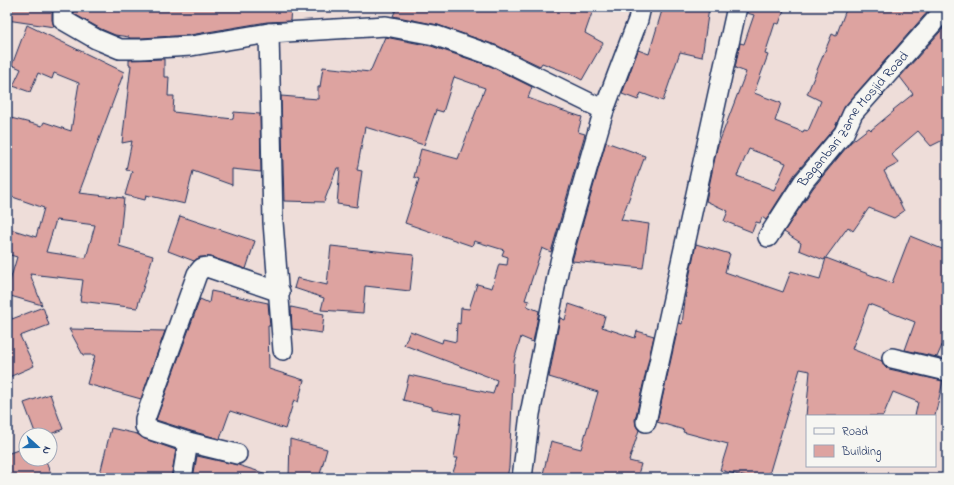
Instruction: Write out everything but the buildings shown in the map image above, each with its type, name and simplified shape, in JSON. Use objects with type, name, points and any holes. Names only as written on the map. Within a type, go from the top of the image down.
[{"type":"street","points":[[63,7],[63,20],[96,39],[120,49],[191,46],[269,33],[386,26],[434,34],[494,56],[604,110]]},
{"type":"street","points":[[522,478],[530,414],[560,262],[604,110],[638,20],[641,7]]},
{"type":"street","points":[[646,422],[738,7]]},
{"type":"street","name":"Baganbari Zame Mosjid Road","points":[[768,237],[804,181],[844,133],[854,113],[947,7]]},
{"type":"street","points":[[269,33],[273,222],[280,292],[283,350]]},
{"type":"street","points":[[237,454],[188,442],[148,429],[145,426],[145,418],[197,274],[202,268],[207,267],[280,292]]},
{"type":"street","points":[[892,358],[947,371]]},
{"type":"street","points":[[182,478],[188,442]]}]
